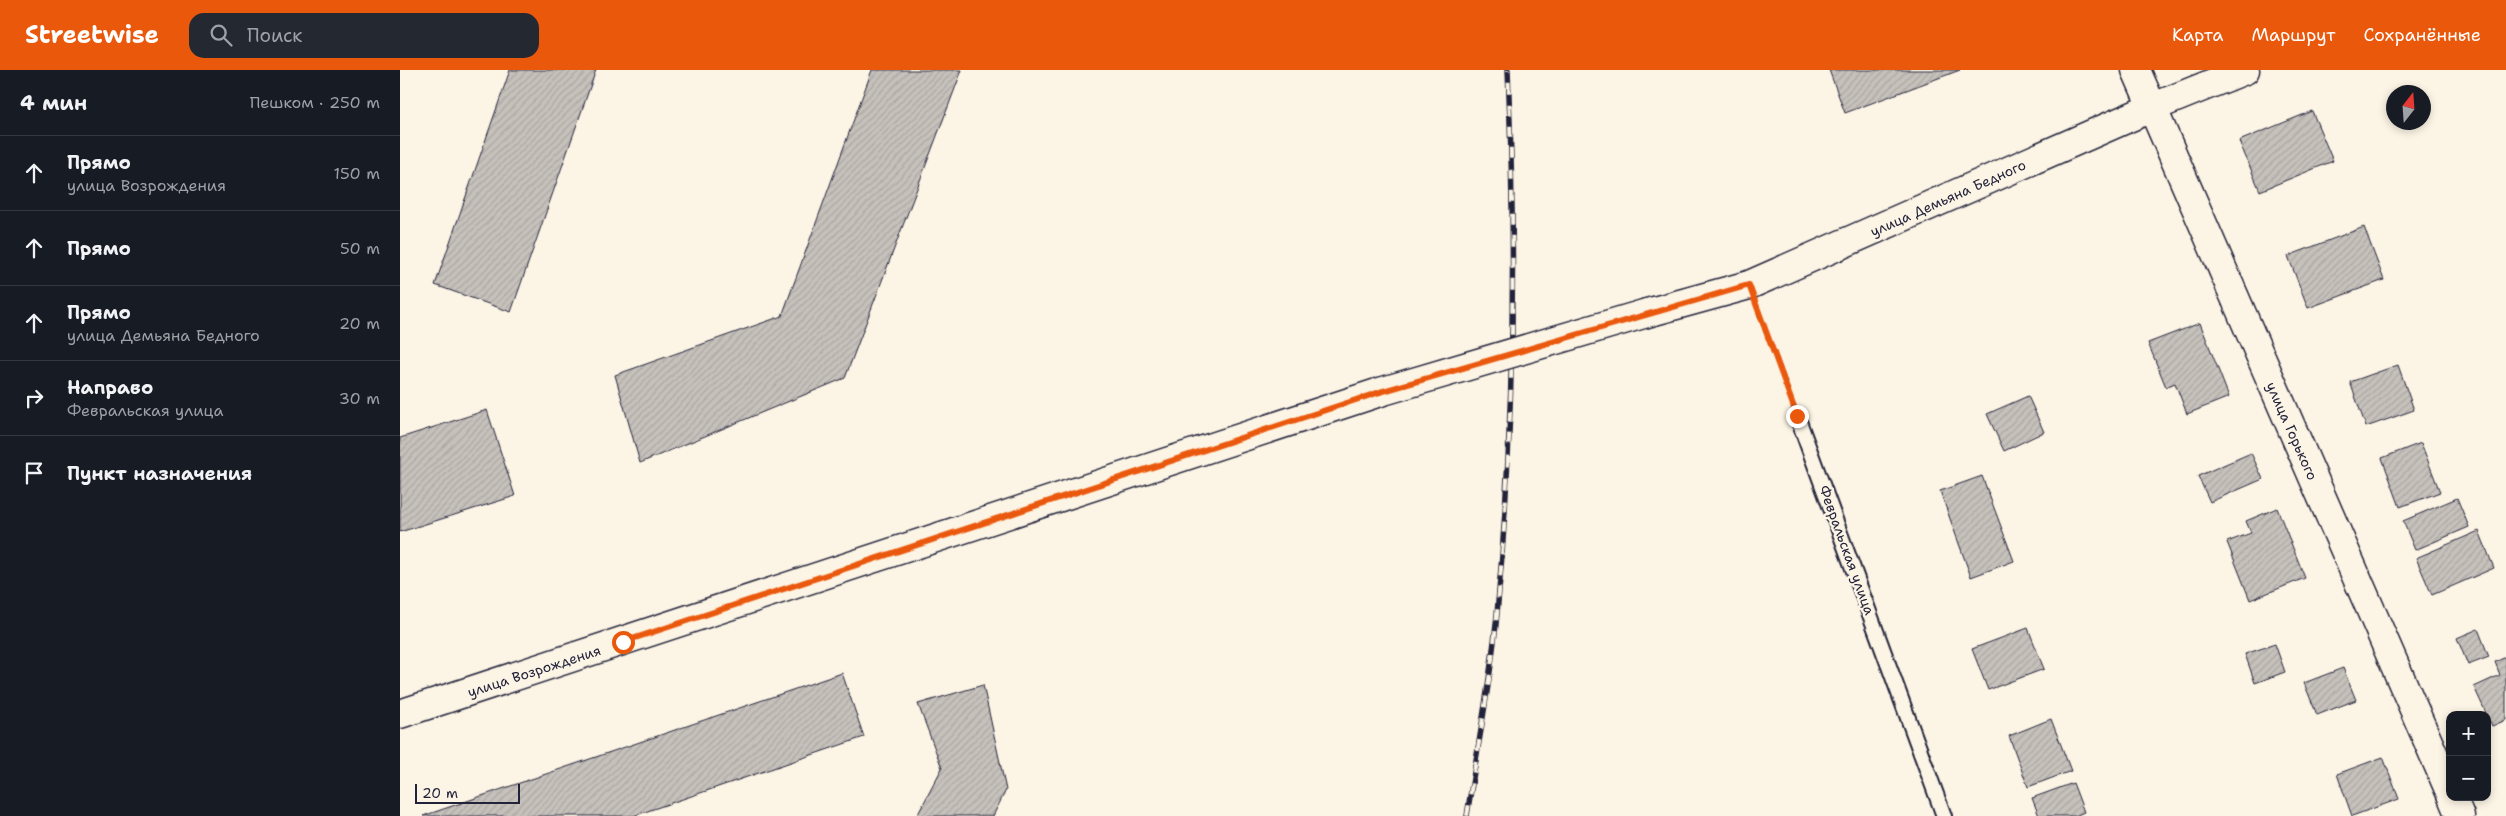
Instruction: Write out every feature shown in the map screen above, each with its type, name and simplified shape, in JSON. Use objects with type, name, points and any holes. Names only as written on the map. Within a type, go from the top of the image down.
[{"type":"main road","name":"улица Горького","points":[[2136,70],[2446,783]]},
{"type":"main road","name":"улица Демьяна Бедного","points":[[1647,313],[1749,285],[2151,108],[2245,70]]},
{"type":"main road","name":"улица Возрождения","points":[[400,714],[1380,392],[1647,313]]},
{"type":"main road","points":[[2454,801],[2460,816]]},
{"type":"lane","name":"Февральская улица","points":[[1797,416],[1944,816]]},
{"type":"path","points":[[1749,285],[1797,416]]},
{"type":"building","points":[[510,70],[596,70],[511,312],[435,285]]},
{"type":"building","points":[[872,70],[962,70],[845,378],[640,463],[615,375],[782,316]]},
{"type":"building","points":[[1829,70],[1960,70],[1845,113]]},
{"type":"building","points":[[2312,111],[2333,161],[2260,191],[2239,141]]},
{"type":"building","points":[[2364,227],[2384,280],[2308,308],[2288,256]]},
{"type":"building","points":[[2200,323],[2229,397],[2187,414],[2175,383],[2166,387],[2148,343]]},
{"type":"building","points":[[2398,365],[2414,410],[2366,427],[2350,382]]},
{"type":"building","points":[[2028,396],[2044,432],[2004,451],[1987,414]]},
{"type":"building","points":[[487,410],[515,496],[400,532],[400,438]]},
{"type":"building","points":[[2421,443],[2440,492],[2400,507],[2382,458]]},
{"type":"building","points":[[2251,453],[2263,479],[2210,502],[2198,476]]},
{"type":"building","points":[[1982,476],[2014,561],[1971,577],[1940,491]]},
{"type":"building","points":[[2457,498],[2469,527],[2415,550],[2403,521]]},
{"type":"building","points":[[2277,508],[2305,578],[2250,600],[2227,542],[2251,533],[2246,521]]},
{"type":"building","points":[[2479,531],[2494,568],[2432,595],[2416,558]]},
{"type":"building","points":[[2028,628],[2044,669],[1988,690],[1972,649]]},
{"type":"building","points":[[2478,629],[2489,657],[2468,665],[2457,638]]},
{"type":"building","points":[[2275,644],[2285,672],[2255,683],[2245,654]]},
{"type":"building","points":[[2506,657],[2506,720],[2492,726],[2491,711],[2485,711],[2474,687],[2500,675],[2495,662]]},
{"type":"building","points":[[2343,668],[2356,700],[2317,715],[2304,683]]},
{"type":"building","points":[[842,673],[864,737],[633,816],[423,816]]},
{"type":"building","points":[[983,685],[1006,790],[993,816],[917,816],[942,768],[918,704]]},
{"type":"building","points":[[2051,719],[2071,771],[2028,787],[2009,736]]},
{"type":"building","points":[[2383,757],[2399,799],[2352,816],[2337,774]]},
{"type":"building","points":[[2073,783],[2084,812],[2075,816],[2039,816],[2032,798]]},
{"type":"railway","points":[[1467,816],[1488,690],[1503,546],[1507,478],[1513,274],[1508,70]]},
{"type":"route","points":[[623,642],[1380,392],[1647,313],[1749,285],[1797,416]]}]
